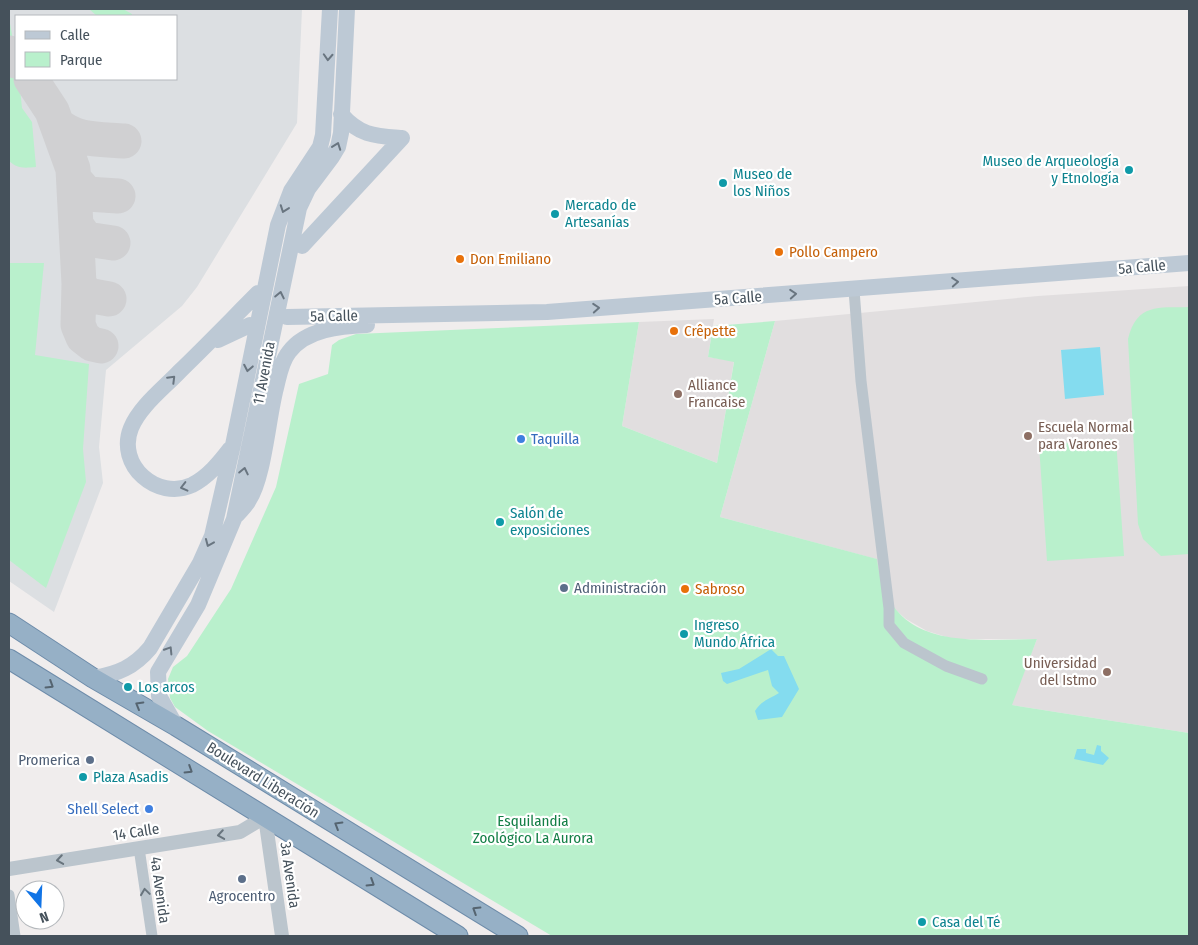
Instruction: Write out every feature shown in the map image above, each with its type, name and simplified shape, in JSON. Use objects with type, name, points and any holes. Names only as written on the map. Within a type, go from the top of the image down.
[{"type":"highway","name":"Boulevard Liberación","points":[[9,623],[93,678],[176,726],[518,936]]},
{"type":"highway","name":"Boulevard Liberación","points":[[9,659],[458,936]]},
{"type":"main road","name":"11 Avenida","points":[[93,678],[114,674],[140,660],[155,640],[200,563],[212,536],[233,445],[278,225],[291,191],[317,152],[323,135],[330,9]]},
{"type":"main road","name":"11 Avenida","points":[[176,726],[159,696],[158,672],[198,605],[234,519],[299,208],[308,190],[338,147],[347,9]]},
{"type":"main road","points":[[302,246],[402,138],[366,134],[352,126],[341,114]]},
{"type":"main road","name":"5a Calle","points":[[287,316],[547,312],[1189,263]]},
{"type":"main road","points":[[233,445],[205,476],[191,485],[175,489],[159,488],[145,481],[130,457],[128,442],[130,429],[137,417],[258,293]]},
{"type":"main road","points":[[234,519],[250,500],[257,483],[271,406],[282,365],[289,352],[303,341],[320,332],[338,327],[504,320],[547,312]]},
{"type":"main road","points":[[206,346],[250,325]]},
{"type":"street","points":[[854,290],[861,381],[889,608],[889,625],[904,643],[946,666],[982,679]]},
{"type":"street","name":"14 Calle","points":[[9,869],[240,832],[265,817]]},
{"type":"street","name":"3a Avenida","points":[[265,817],[282,936]]},
{"type":"street","name":"4a Avenida","points":[[139,848],[152,936]]},
{"type":"street","points":[[9,895],[15,936]]},
{"type":"shaded area","points":[[9,9],[302,9],[297,123],[197,287],[182,306],[106,370],[99,447],[103,483],[54,612],[9,581]]},
{"type":"shaded area","name":"Escuela Normal para Varones","points":[[1189,286],[1189,733],[1011,705],[1037,639],[953,639],[927,631],[906,619],[890,605],[882,589],[876,559],[720,517],[775,321],[1038,296]]},
{"type":"shaded area","name":"Alliance Francaise","points":[[714,319],[708,357],[734,361],[717,463],[622,426],[639,322]]},
{"type":"green space","points":[[89,9],[123,9],[132,14],[132,15],[96,15]]},
{"type":"green space","points":[[9,18],[15,51],[15,80],[19,80],[22,108],[32,122],[36,167],[21,167],[9,161]]},
{"type":"green space","points":[[9,263],[44,263],[35,355],[89,364],[83,449],[86,482],[46,588],[9,560]]},
{"type":"green space","points":[[1189,307],[1189,554],[1161,556],[1143,539],[1138,524],[1128,339],[1132,327],[1143,313],[1158,308]]},
{"type":"green space","name":"Esquilandia Zoológico La Aurora","points":[[775,321],[720,517],[877,559],[884,589],[897,610],[914,625],[935,634],[984,640],[1037,639],[1012,705],[1189,733],[1189,936],[552,936],[208,731],[175,707],[170,698],[168,679],[173,667],[187,656],[231,589],[276,487],[299,384],[328,374],[332,345],[339,340],[356,334],[639,322],[622,426],[717,463],[734,362],[708,357],[713,326]]},
{"type":"green space","points":[[1116,439],[1124,556],[1047,561],[1039,445]]},
{"type":"water","points":[[1100,347],[1104,395],[1065,399],[1061,350]]},
{"type":"water","points":[[771,649],[778,656],[784,656],[799,689],[782,717],[758,720],[755,711],[757,708],[766,700],[779,693],[772,686],[768,670],[727,684],[723,681],[721,673],[739,669]]},
{"type":"water","points":[[1097,745],[1101,746],[1101,751],[1109,758],[1103,765],[1074,759],[1077,749],[1086,749],[1086,753],[1094,755]]},
{"type":"taxiway","points":[[9,53],[15,60]]},
{"type":"taxiway","points":[[32,80],[52,111],[73,169],[79,284],[78,325],[83,337],[92,344],[101,346]]},
{"type":"taxiway","points":[[57,124],[72,134],[97,139],[124,141]]},
{"type":"taxiway","points":[[74,179],[87,194],[118,196]]},
{"type":"taxiway","points":[[76,225],[86,239],[113,243]]},
{"type":"taxiway","points":[[79,284],[87,295],[109,299]]},
{"type":"place","name":"Museo de Arqueología y Etnología","points":[[1129,170]]},
{"type":"place","name":"Museo de los Niños","points":[[723,183]]},
{"type":"place","name":"Mercado de Artesanías","points":[[555,214]]},
{"type":"place","name":"Pollo Campero","points":[[779,252]]},
{"type":"place","name":"Don Emiliano","points":[[460,259]]},
{"type":"place","name":"Crêpette","points":[[674,331]]},
{"type":"place","name":"Alliance Francaise","points":[[678,394]]},
{"type":"place","name":"Escuela Normal para Varones","points":[[1028,436]]},
{"type":"place","name":"Taquilla","points":[[521,439]]},
{"type":"place","name":"Salón de exposiciones","points":[[500,522]]},
{"type":"place","name":"Administración","points":[[564,588]]},
{"type":"place","name":"Sabroso","points":[[685,589]]},
{"type":"place","name":"Ingreso Mundo África","points":[[684,634]]},
{"type":"place","name":"Universidad del Istmo","points":[[1107,672]]},
{"type":"place","name":"Los arcos","points":[[128,687]]},
{"type":"place","name":"Promerica","points":[[90,760]]},
{"type":"place","name":"Plaza Asadis","points":[[83,777]]},
{"type":"place","name":"Shell Select","points":[[149,809]]},
{"type":"place","name":"Agrocentro","points":[[242,879]]},
{"type":"place","name":"Casa del Té","points":[[922,922]]}]
